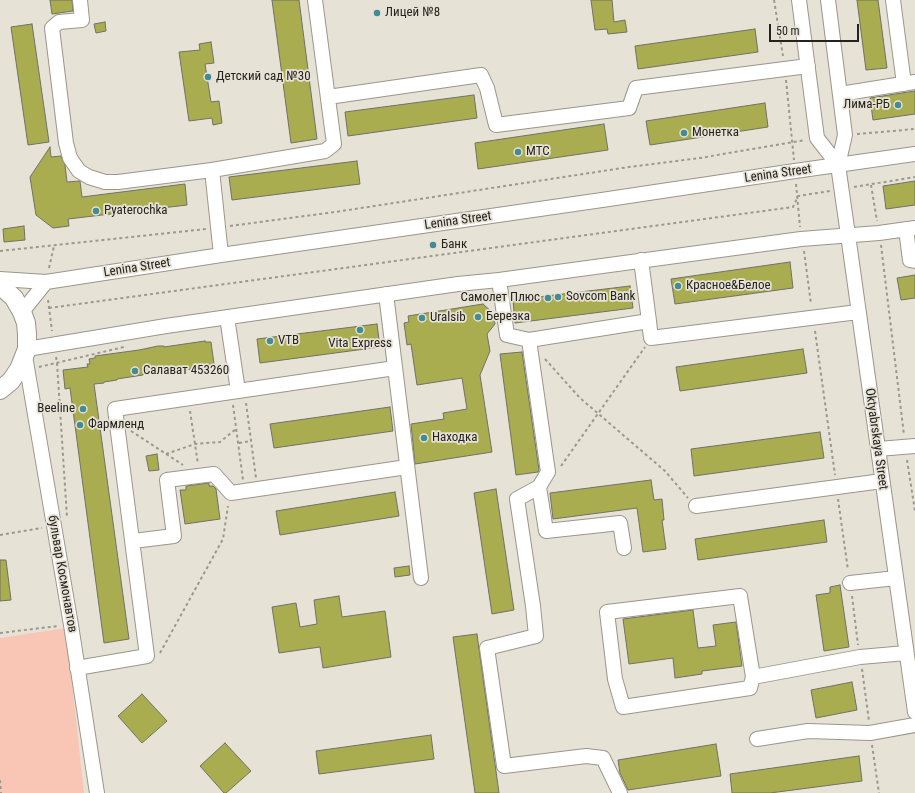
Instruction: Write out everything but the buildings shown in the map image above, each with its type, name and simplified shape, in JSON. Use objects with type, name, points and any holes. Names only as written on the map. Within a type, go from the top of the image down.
[{"type":"main road","points":[[0,285],[14,298],[22,312],[26,323],[27,334],[26,352],[19,369],[11,380],[0,390]]},
{"type":"street","points":[[80,0],[82,20],[59,22],[52,28],[66,143],[70,158],[79,170],[89,177],[105,182],[118,182],[212,170],[325,151],[334,144],[315,0]]},
{"type":"street","points":[[799,0],[816,138],[838,165]]},
{"type":"street","name":"Oktyabrskaya Street","points":[[828,0],[845,135],[838,165],[915,712]]},
{"type":"street","points":[[840,94],[910,83],[893,0]]},
{"type":"street","points":[[328,97],[481,75],[487,88],[496,125],[629,108],[636,88],[808,66]]},
{"type":"street","name":"Lenina Street","points":[[0,279],[46,282],[221,255],[915,154]]},
{"type":"street","points":[[212,170],[221,255]]},
{"type":"street","points":[[26,352],[53,345],[227,317],[386,294],[801,239],[879,233],[911,228],[910,260],[915,262]]},
{"type":"street","points":[[641,260],[651,338],[858,312]]},
{"type":"street","points":[[499,280],[507,335],[529,340],[649,321]]},
{"type":"street","points":[[22,312],[46,282]]},
{"type":"street","points":[[386,294],[421,578]]},
{"type":"street","points":[[227,317],[238,391]]},
{"type":"street","points":[[529,340],[548,472],[539,487],[517,499],[536,636],[487,648],[504,766],[586,756],[603,758],[620,793]]},
{"type":"street","name":"бульвар Космонавтов","points":[[26,352],[97,793]]},
{"type":"street","points":[[77,668],[147,656],[115,409],[395,368]]},
{"type":"street","points":[[878,449],[910,446]]},
{"type":"street","points":[[133,541],[174,536],[168,480],[214,474],[244,491],[407,467]]},
{"type":"street","points":[[696,506],[882,481]]},
{"type":"street","points":[[539,487],[546,532],[620,523],[624,548]]},
{"type":"street","points":[[850,583],[896,578]]},
{"type":"street","points":[[740,596],[752,677],[750,688],[623,706],[615,679],[607,612],[740,596]]},
{"type":"street","points":[[752,677],[860,657],[906,653]]},
{"type":"street","points":[[758,739],[808,731],[870,732],[915,725]]},
{"type":"path","points":[[0,251],[219,228],[335,212],[629,167],[700,158],[793,142],[801,239],[804,248],[879,793]]},
{"type":"path","points":[[798,196],[915,177]]},
{"type":"path","points":[[871,185],[910,446],[915,511]]},
{"type":"path","points":[[49,308],[793,207],[798,196]]},
{"type":"path","points":[[54,246],[46,282],[53,345],[57,363]]},
{"type":"path","points":[[548,472],[555,474],[651,338]]},
{"type":"path","points":[[529,340],[580,398],[665,470],[696,506]]},
{"type":"path","points":[[238,391],[236,429],[244,491]]},
{"type":"path","points":[[147,656],[159,654],[223,539],[244,491],[251,441],[238,391]]},
{"type":"path","points":[[188,398],[200,476]]},
{"type":"path","points":[[117,422],[200,476]]},
{"type":"path","points":[[166,454],[195,444],[220,442],[236,429]]},
{"type":"path","points":[[238,443],[251,441]]},
{"type":"path","points":[[0,535],[54,526]]},
{"type":"path","points":[[0,633],[70,625]]},
{"type":"path","points":[[0,780],[1,793]]},
{"type":"shaded area","points":[[66,628],[84,793],[0,793],[0,638]]},
{"type":"place","name":"Лицей №8","points":[[377,13]]},
{"type":"place","name":"Детский сад №30","points":[[208,77]]},
{"type":"place","name":"Лима-РБ","points":[[898,105]]},
{"type":"place","name":"Монетка","points":[[684,133]]},
{"type":"place","name":"МТС","points":[[518,152]]},
{"type":"place","name":"Pyaterochka","points":[[96,211]]},
{"type":"place","name":"Банк","points":[[433,245]]},
{"type":"place","name":"Красное&Белое","points":[[678,286]]},
{"type":"place","name":"Sovcom Bank","points":[[558,297]]},
{"type":"place","name":"Самолет Плюс","points":[[548,298]]},
{"type":"place","name":"Березка","points":[[478,317]]},
{"type":"place","name":"Uralsib","points":[[422,318]]},
{"type":"place","name":"Vita Express","points":[[360,330]]},
{"type":"place","name":"VTB","points":[[270,341]]},
{"type":"place","name":"Салават 453260","points":[[135,371]]},
{"type":"place","name":"Beeline","points":[[83,409]]},
{"type":"place","name":"Фармленд","points":[[80,425]]},
{"type":"place","name":"Находка","points":[[424,438]]}]
